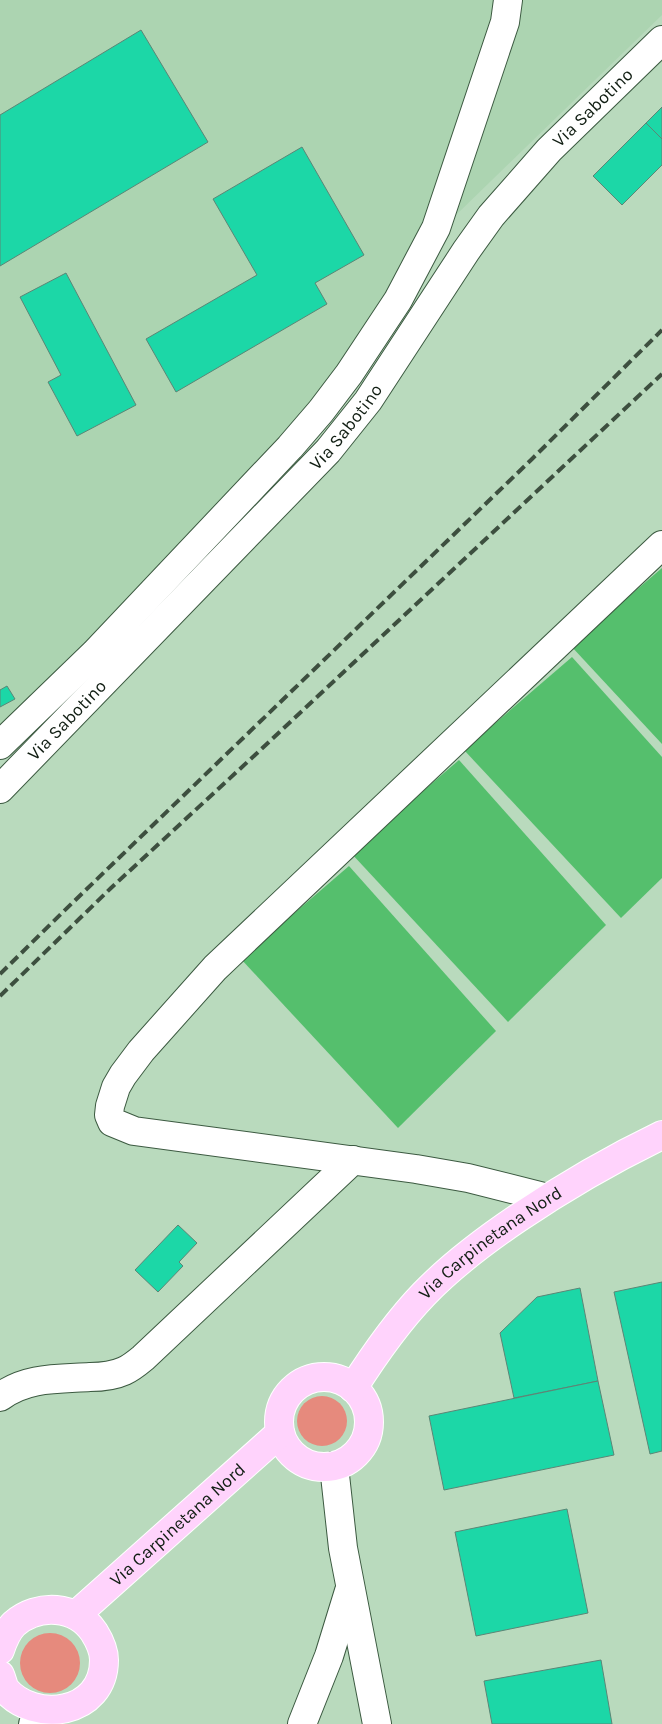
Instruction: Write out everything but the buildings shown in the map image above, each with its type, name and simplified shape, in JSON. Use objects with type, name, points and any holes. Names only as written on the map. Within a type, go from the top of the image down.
[{"type":"main road","name":"Via Carpinetana Nord","points":[[353,1388],[382,1345],[423,1295],[462,1258],[548,1198],[610,1162],[662,1135]]},
{"type":"main road","points":[[328,1377],[342,1380],[353,1388],[362,1399],[368,1412],[369,1426],[365,1440],[358,1452],[347,1461],[334,1466],[320,1468],[306,1464],[294,1457],[285,1446],[280,1433],[279,1419],[282,1405],[290,1393],[300,1383],[313,1378],[328,1377]]},
{"type":"main road","name":"Via Carpinetana Nord","points":[[76,1615],[280,1433]]},
{"type":"main road","points":[[0,1650],[4,1638],[13,1625],[27,1615],[43,1610],[60,1610],[76,1615],[90,1626],[100,1641],[104,1658],[102,1676],[94,1693],[82,1706],[66,1714],[48,1715],[37,1719],[30,1711],[15,1701],[4,1688],[0,1675]]},
{"type":"street","points":[[0,745],[94,653],[290,447],[326,404],[376,335],[418,265],[436,228],[505,22],[508,0]]},
{"type":"street","name":"Via Sabotino","points":[[0,789],[328,451],[372,395],[466,250],[491,216],[549,150],[662,40]]},
{"type":"street","points":[[548,1198],[442,1173],[134,1131],[112,1122],[109,1115],[110,1106],[116,1087],[132,1062],[215,968],[662,545]]},
{"type":"street","points":[[0,1397],[27,1382],[101,1377],[125,1371],[134,1365],[144,1358],[353,1160]]},
{"type":"street","points":[[334,1466],[341,1531],[377,1724]]},
{"type":"street","points":[[302,1724],[329,1656],[350,1585]]},
{"type":"shaded area","points":[[0,0],[662,0],[662,15],[456,215],[362,375],[0,760]]},
{"type":"shaded area","points":[[662,568],[662,744],[571,646]]},
{"type":"shaded area","points":[[572,657],[662,757],[662,878],[621,918],[464,750]]},
{"type":"shaded area","points":[[459,760],[606,925],[508,1022],[351,853]]},
{"type":"shaded area","points":[[349,866],[496,1031],[398,1128],[241,959]]},
{"type":"shaded area","points":[[317,1396],[327,1396],[340,1403],[347,1416],[347,1426],[340,1439],[327,1446],[317,1446],[308,1442],[301,1435],[297,1426],[297,1416],[301,1407],[308,1400]]},
{"type":"shaded area","points":[[50,1633],[67,1638],[75,1646],[80,1663],[75,1680],[67,1688],[50,1693],[33,1688],[25,1680],[20,1663],[25,1646],[33,1638]]},
{"type":"railway","points":[[0,974],[532,459],[662,330]]},
{"type":"railway","points":[[0,996],[111,888],[662,374]]}]
